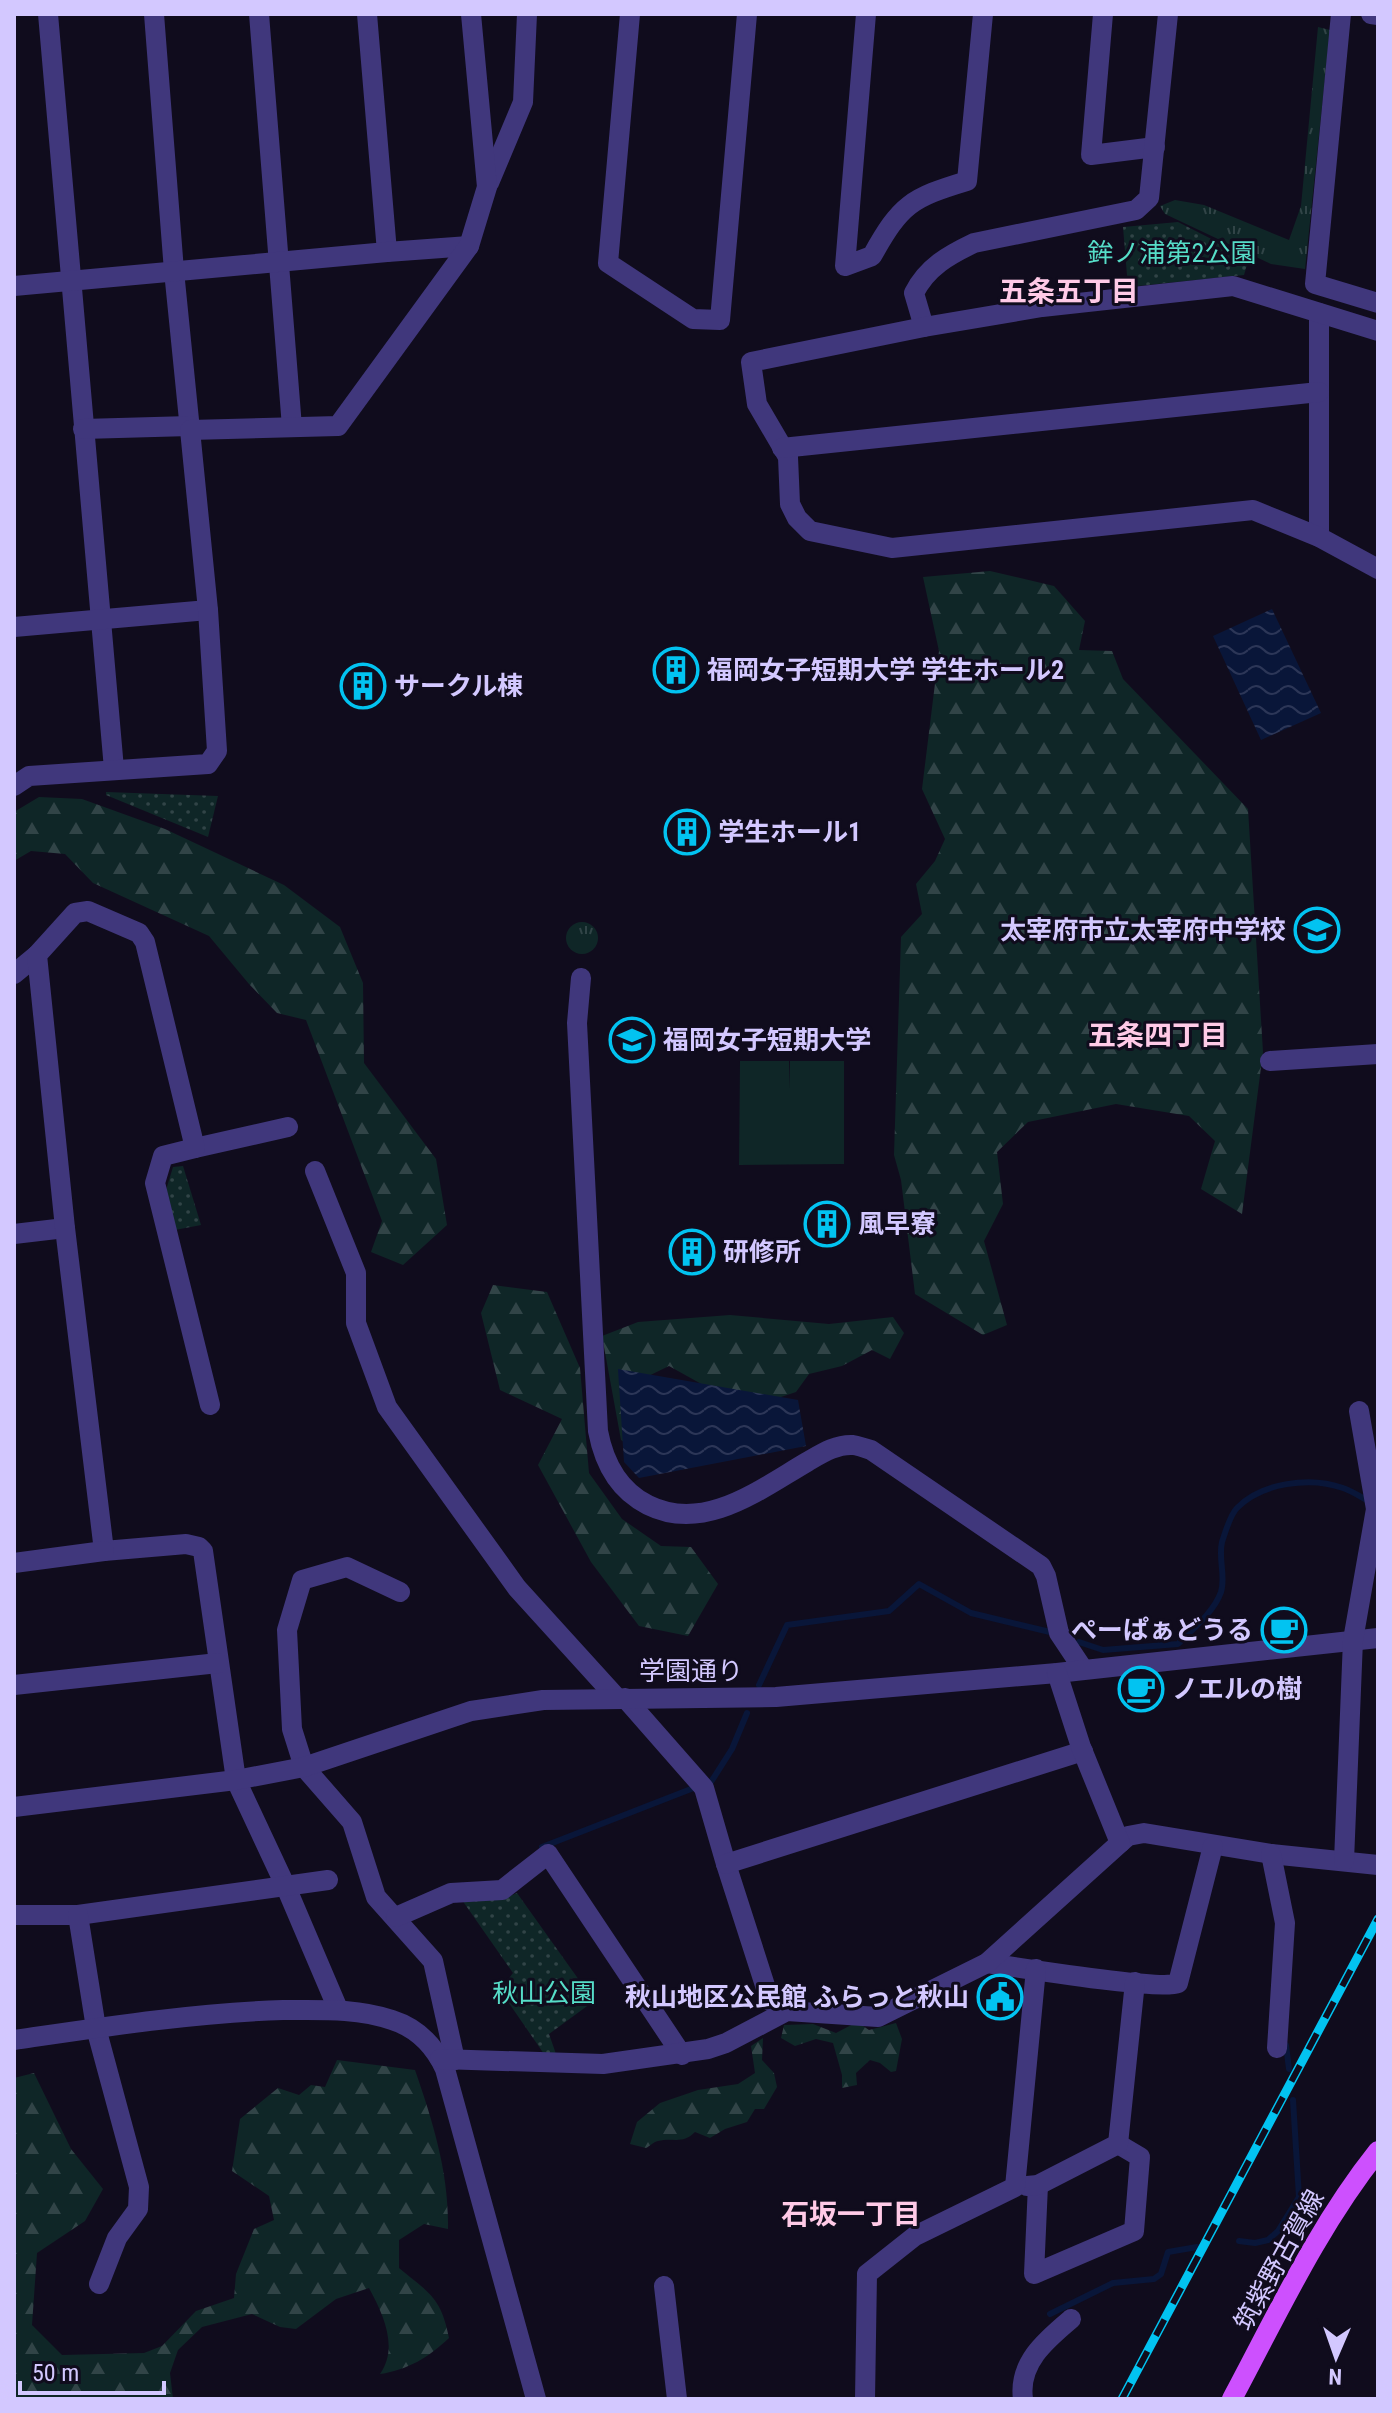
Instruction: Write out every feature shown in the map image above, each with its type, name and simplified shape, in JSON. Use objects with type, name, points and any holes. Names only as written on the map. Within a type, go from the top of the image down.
[{"type":"main road","name":"筑紫野古賀線","points":[[1232,2399],[1328,2222],[1378,2151]]},
{"type":"street","points":[[48,14],[114,769]]},
{"type":"street","points":[[14,786],[29,776],[208,764],[217,751],[208,610],[174,271],[154,14]]},
{"type":"street","points":[[259,14],[292,427]]},
{"type":"street","points":[[367,14],[387,252]]},
{"type":"street","points":[[471,14],[487,187]]},
{"type":"street","points":[[83,429],[338,426],[469,246],[487,187],[523,102],[527,14]]},
{"type":"street","points":[[630,14],[608,263],[693,319],[720,320],[747,14]]},
{"type":"street","points":[[866,14],[845,266],[872,256],[890,223],[905,206],[934,191],[967,181],[983,14]]},
{"type":"street","points":[[1103,14],[1091,155],[1155,147]]},
{"type":"street","points":[[924,327],[914,293],[923,277],[935,266],[974,243],[1136,210],[1149,198],[1168,14]]},
{"type":"street","points":[[1341,14],[1315,284],[1378,303]]},
{"type":"street","points":[[1371,14],[1378,15]]},
{"type":"street","points":[[14,286],[469,246]]},
{"type":"street","points":[[1378,331],[1233,286],[1042,307],[751,362],[757,404],[788,457],[790,504],[797,518],[810,531],[892,548],[1253,510],[1319,537],[1378,569]]},
{"type":"street","points":[[1319,313],[1319,537]]},
{"type":"street","points":[[782,448],[1319,392]]},
{"type":"street","points":[[14,627],[208,610]]},
{"type":"street","points":[[14,974],[37,955],[75,913],[88,911],[143,937],[195,1148]]},
{"type":"street","points":[[37,955],[65,1228],[104,1551]]},
{"type":"street","points":[[581,978],[577,1023],[598,1431],[602,1450],[622,1487],[636,1499],[668,1514],[696,1515],[742,1500],[839,1446],[854,1445],[871,1450],[1041,1566],[1059,1633],[1083,1669]]},
{"type":"street","points":[[1270,1061],[1378,1054]]},
{"type":"street","points":[[210,1405],[155,1183],[163,1156],[288,1127]]},
{"type":"street","points":[[315,1171],[356,1273],[356,1323],[387,1407],[517,1588],[704,1788],[770,2001]]},
{"type":"street","points":[[14,1234],[65,1228]]},
{"type":"street","points":[[1344,1861],[1353,1640],[1376,1509],[1359,1411]]},
{"type":"street","points":[[14,1563],[104,1551],[186,1544],[199,1547],[205,1557],[236,1780],[338,2009]]},
{"type":"street","points":[[400,1592],[347,1567],[302,1580],[287,1630],[292,1729],[304,1767],[352,1822],[376,1897],[433,1961],[448,2060],[536,2399]]},
{"type":"street","name":"学園通り","points":[[14,1807],[236,1780],[304,1767],[471,1711],[543,1700],[776,1697],[1057,1673],[1378,1638]]},
{"type":"street","points":[[14,1685],[218,1663]]},
{"type":"street","points":[[1057,1673],[1083,1751],[1120,1843]]},
{"type":"street","points":[[726,1864],[1083,1751]]},
{"type":"street","points":[[14,2040],[229,2012],[338,2009],[406,2026],[448,2060],[603,2064],[682,2055],[726,2043],[787,2011],[878,2017],[987,1963],[1128,1836],[1144,1833],[1271,1854],[1378,1865]]},
{"type":"street","points":[[987,1963],[1172,1986],[1178,1983],[1213,1846]]},
{"type":"street","points":[[396,1917],[451,1893],[502,1890],[548,1854],[682,2055]]},
{"type":"street","points":[[1271,1854],[1285,1923],[1277,2048]]},
{"type":"street","points":[[14,1915],[78,1915],[328,1880]]},
{"type":"street","points":[[78,1915],[96,2028],[139,2187],[138,2209],[117,2238],[99,2284]]},
{"type":"street","points":[[1015,2187],[1036,1969]]},
{"type":"street","points":[[1118,2144],[1135,1982]]},
{"type":"street","points":[[865,2399],[867,2274],[915,2236],[1015,2187],[1038,2185],[1118,2144]]},
{"type":"street","points":[[1038,2185],[1034,2274],[1134,2231],[1140,2157],[1118,2144]]},
{"type":"street","points":[[664,2286],[677,2399]]},
{"type":"street","points":[[1023,2399],[1028,2363],[1044,2342],[1071,2319]]},
{"type":"green space","points":[[1318,27],[1330,30],[1305,269],[1271,264],[1165,214],[1160,206],[1175,200],[1204,205],[1289,240],[1301,206]]},
{"type":"green space","name":"鉾ノ浦第2公園","points":[[1178,222],[1249,258],[1244,275],[1128,287],[1123,227]]},
{"type":"green space","points":[[990,571],[1054,586],[1085,621],[1079,650],[1112,651],[1123,679],[1248,809],[1263,1052],[1242,1214],[1201,1189],[1215,1141],[1189,1116],[1116,1104],[1028,1122],[997,1152],[1003,1204],[984,1241],[1007,1325],[983,1335],[915,1294],[901,1180],[894,1155],[901,937],[922,914],[916,884],[935,861],[945,839],[922,789],[939,651],[923,577]]},
{"type":"green space","points":[[106,792],[218,796],[208,837],[106,795]]},
{"type":"green space","points":[[39,797],[82,799],[165,829],[284,885],[340,927],[363,983],[364,1063],[436,1159],[447,1225],[403,1265],[371,1252],[382,1221],[306,1020],[277,1013],[209,936],[93,883],[65,854],[31,851],[14,861],[14,812]]},
{"type":"green space","points":[[582,922],[593,927],[598,938],[593,949],[582,954],[571,949],[566,938],[571,927]]},
{"type":"green space","points":[[740,1061],[789,1061],[790,1089],[790,1061],[844,1061],[844,1164],[739,1165]]},
{"type":"green space","points":[[183,1166],[201,1225],[175,1230],[166,1190],[173,1167]]},
{"type":"green space","points":[[493,1285],[547,1292],[580,1368],[589,1473],[622,1519],[661,1546],[691,1547],[718,1584],[688,1636],[639,1626],[591,1562],[538,1465],[562,1419],[500,1390],[481,1313]]},
{"type":"green space","points":[[730,1315],[829,1324],[893,1317],[904,1333],[890,1359],[872,1350],[842,1366],[809,1374],[796,1392],[769,1401],[723,1396],[669,1366],[634,1383],[655,1464],[621,1440],[602,1336],[638,1322]]},
{"type":"green space","name":"秋山公園","points":[[517,1893],[594,2001],[549,2034],[556,2054],[544,2054],[500,1990],[513,1973],[462,1900],[503,1899]]},
{"type":"green space","points":[[857,2022],[869,2030],[896,2023],[902,2039],[896,2071],[891,2072],[870,2060],[856,2073],[857,2085],[842,2088],[842,2075],[833,2043],[816,2039],[795,2046],[781,2038],[784,2025],[813,2024],[836,2033]]},
{"type":"green space","points":[[763,2038],[762,2060],[774,2073],[777,2087],[764,2109],[755,2109],[747,2122],[710,2138],[695,2132],[682,2140],[658,2141],[646,2148],[630,2144],[637,2122],[660,2103],[698,2090],[738,2084],[755,2073],[751,2046]]},
{"type":"green space","points":[[337,2060],[415,2070],[443,2168],[448,2229],[424,2224],[399,2240],[399,2268],[438,2304],[449,2338],[418,2362],[380,2374],[386,2364],[389,2342],[384,2320],[369,2288],[336,2299],[296,2329],[280,2327],[252,2314],[202,2327],[178,2350],[170,2373],[173,2399],[14,2399],[14,2078],[34,2073],[71,2149],[103,2189],[85,2221],[37,2253],[32,2325],[62,2355],[144,2353],[162,2346],[196,2311],[234,2298],[236,2274],[254,2229],[274,2220],[269,2196],[232,2171],[240,2119],[278,2088],[299,2095],[311,2085],[325,2087]]},
{"type":"water","points":[[1272,609],[1321,713],[1261,740],[1213,636]]},
{"type":"water","points":[[618,1369],[798,1400],[806,1446],[639,1478],[624,1462]]},
{"type":"waterway","points":[[1079,1642],[1103,1650],[1178,1644],[1218,1599],[1223,1580],[1221,1548],[1228,1524],[1237,1508],[1259,1493],[1301,1482],[1330,1484],[1370,1502]]},
{"type":"waterway","points":[[759,1685],[787,1625],[889,1611],[919,1584],[971,1613],[1050,1632]]},
{"type":"waterway","points":[[711,1782],[732,1749],[747,1713]]},
{"type":"waterway","points":[[542,1847],[691,1789]]},
{"type":"waterway","points":[[1286,2045],[1289,2069]]},
{"type":"waterway","points":[[1239,2241],[1255,2243],[1268,2240],[1278,2231],[1299,2197],[1293,2100]]},
{"type":"waterway","points":[[1050,2314],[1113,2283],[1154,2279],[1161,2274],[1168,2252],[1197,2247]]},
{"type":"railway","points":[[1122,2399],[1378,1919]]},
{"type":"place","name":"福岡女子短期大学 学生ホール2","points":[[676,670]]},
{"type":"place","name":"サークル棟","points":[[363,686]]},
{"type":"place","name":"学生ホール1","points":[[687,832]]},
{"type":"place","name":"太宰府市立太宰府中学校","points":[[1317,930]]},
{"type":"place","name":"福岡女子短期大学","points":[[632,1040]]},
{"type":"place","name":"風早寮","points":[[827,1224]]},
{"type":"place","name":"研修所","points":[[692,1252]]},
{"type":"place","name":"ぺーぱぁどうる","points":[[1284,1630]]},
{"type":"place","name":"ノエルの樹","points":[[1141,1689]]},
{"type":"place","name":"秋山地区公民館 ふらっと秋山","points":[[1000,1997]]},
{"type":"district","name":"五条五丁目","points":[[1069,291]]},
{"type":"district","name":"五条四丁目","points":[[1158,1035]]},
{"type":"district","name":"石坂一丁目","points":[[851,2214]]}]
